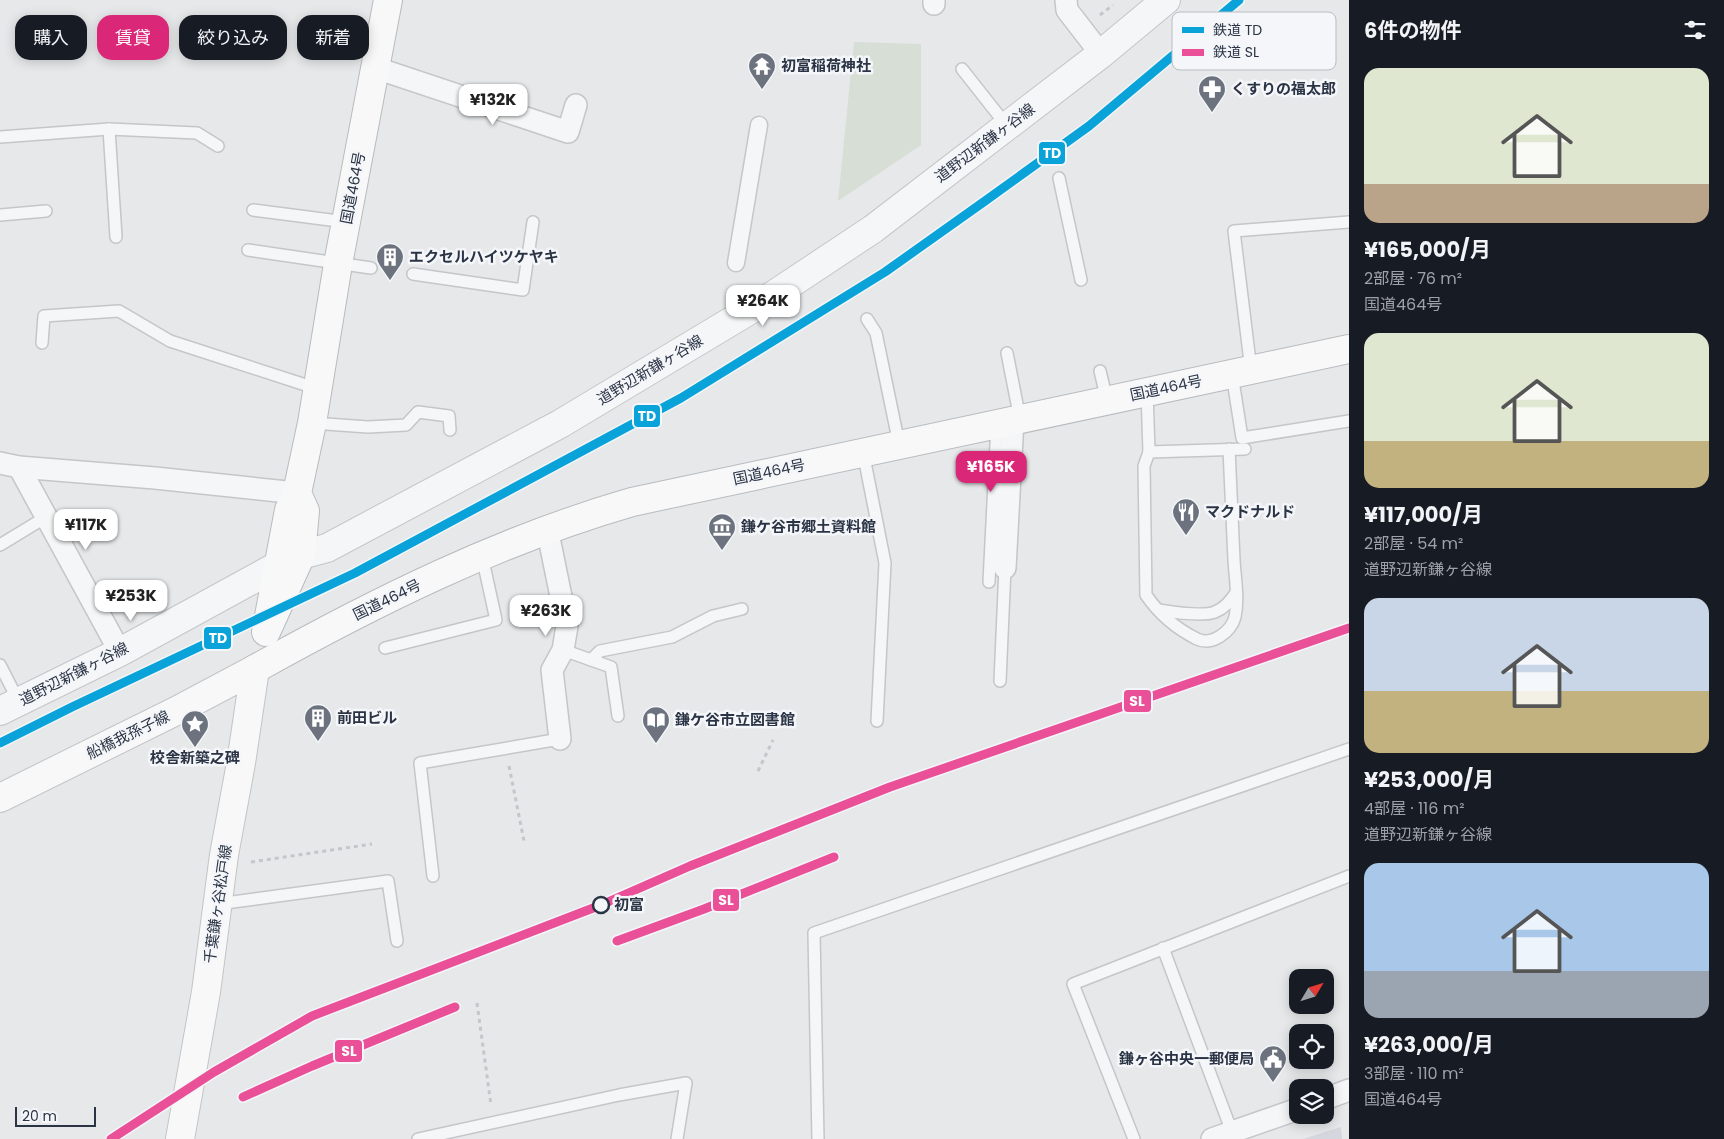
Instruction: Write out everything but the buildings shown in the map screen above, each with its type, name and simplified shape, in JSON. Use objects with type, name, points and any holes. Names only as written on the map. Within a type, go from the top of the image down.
[{"type":"main road","name":"国道464号","points":[[255,669],[305,510],[298,493],[318,389],[338,264],[388,0]]},
{"type":"main road","name":"国道464号","points":[[255,669],[321,632],[436,576],[547,528],[590,514],[660,495],[1349,349]]},
{"type":"main road","name":"船橋我孫子線","points":[[0,798],[176,711],[255,669]]},
{"type":"main road","name":"千葉鎌ヶ谷松戸線","points":[[180,1139],[206,992],[224,855],[242,762],[255,669]]},
{"type":"street","points":[[1066,0],[1067,10],[1101,54]]},
{"type":"street","name":"道野辺新鎌ヶ谷線","points":[[9,706],[120,652],[290,560],[327,548],[560,424],[760,304],[873,229],[1101,54],[1166,0]]},
{"type":"street","points":[[376,68],[568,132],[576,105]]},
{"type":"street","points":[[736,263],[759,125]]},
{"type":"street","points":[[1005,568],[1010,421]]},
{"type":"street","points":[[10,465],[298,493]]},
{"type":"street","points":[[10,465],[46,517],[120,652]]},
{"type":"street","points":[[547,528],[567,626],[563,650],[552,670],[560,739]]},
{"type":"street","points":[[1334,1096],[1349,1090]]},
{"type":"street","points":[[1222,1136],[1289,1112]]},
{"type":"lane","points":[[962,69],[1008,126]]},
{"type":"lane","points":[[0,137],[109,129],[197,133],[218,146]]},
{"type":"lane","points":[[109,129],[116,237]]},
{"type":"lane","points":[[1059,178],[1081,280]]},
{"type":"lane","points":[[253,210],[346,222]]},
{"type":"lane","points":[[0,215],[46,211]]},
{"type":"lane","points":[[413,274],[524,290],[533,222]]},
{"type":"lane","points":[[1346,422],[1242,438],[1241,372],[1234,231],[1349,222]]},
{"type":"lane","points":[[248,250],[371,268]]},
{"type":"lane","points":[[42,343],[44,316],[119,311],[170,341],[318,389]]},
{"type":"lane","points":[[867,319],[876,333],[899,444]]},
{"type":"lane","points":[[989,582],[1010,421],[1007,353]]},
{"type":"lane","points":[[1100,371],[1107,400]]},
{"type":"lane","points":[[1147,392],[1149,452],[1144,466],[1146,595],[1155,609],[1185,633],[1202,641],[1214,640],[1224,634],[1235,618],[1236,593],[1229,449]]},
{"type":"lane","points":[[312,423],[368,427],[406,425],[418,412],[449,416],[450,430]]},
{"type":"lane","points":[[1149,452],[1245,449]]},
{"type":"lane","points":[[863,452],[885,562],[877,721]]},
{"type":"lane","points":[[0,545],[46,517]]},
{"type":"lane","points":[[385,648],[496,620],[482,556]]},
{"type":"lane","points":[[1000,681],[1005,568]]},
{"type":"lane","points":[[1155,609],[1176,613],[1214,613],[1226,605],[1236,593]]},
{"type":"lane","points":[[591,660],[600,651],[672,637],[713,616],[742,609]]},
{"type":"lane","points":[[563,650],[611,667],[618,716]]},
{"type":"lane","points":[[0,665],[9,706]]},
{"type":"lane","points":[[433,876],[420,763],[560,739]]},
{"type":"lane","points":[[818,1139],[814,933],[1349,749]]},
{"type":"lane","points":[[1134,1139],[1073,984],[1349,876]]},
{"type":"lane","points":[[218,904],[388,881],[397,942]]},
{"type":"lane","points":[[1163,948],[1222,1136]]},
{"type":"lane","points":[[418,1139],[619,1095],[686,1083],[677,1139]]},
{"type":"path","points":[[1096,18],[1119,0]]},
{"type":"path","points":[[758,771],[773,740]]},
{"type":"path","points":[[505,748],[524,841]]},
{"type":"path","points":[[250,862],[372,844]]},
{"type":"path","points":[[477,1003],[493,1123]]},
{"type":"shaded area","points":[[854,42],[921,44],[921,145],[838,201]]},
{"type":"shaded area","points":[[1341,1127],[1342,1139],[1303,1139]]},
{"type":"rail line","name":"TD","points":[[1225,12],[1239,0]]},
{"type":"rail line","name":"TD","points":[[0,743],[355,573],[681,398],[885,272],[1089,126],[1172,56]]},
{"type":"rail line","name":"SL","points":[[111,1139],[214,1072],[312,1016],[601,905],[690,866],[890,787],[1349,628]]},
{"type":"rail line","name":"SL","points":[[617,941],[704,909],[834,857]]},
{"type":"rail line","name":"SL","points":[[243,1097],[312,1066],[455,1007]]},
{"type":"place","name":"初富稲荷神社","points":[[762,90]]},
{"type":"place","name":"くすりの福太郎","points":[[1212,113]]},
{"type":"place","name":"エクセルハイツケヤキ","points":[[390,281]]},
{"type":"place","name":"マクドナルド","points":[[1186,536]]},
{"type":"place","name":"鎌ケ谷市郷土資料館","points":[[722,551]]},
{"type":"place","name":"前田ビル","points":[[318,742]]},
{"type":"place","name":"鎌ケ谷市立図書館","points":[[656,744]]},
{"type":"place","name":"校舎新築之碑","points":[[195,748]]},
{"type":"place","name":"初富","points":[[601,905]]},
{"type":"place","name":"鎌ヶ谷中央一郵便局","points":[[1273,1083]]}]
